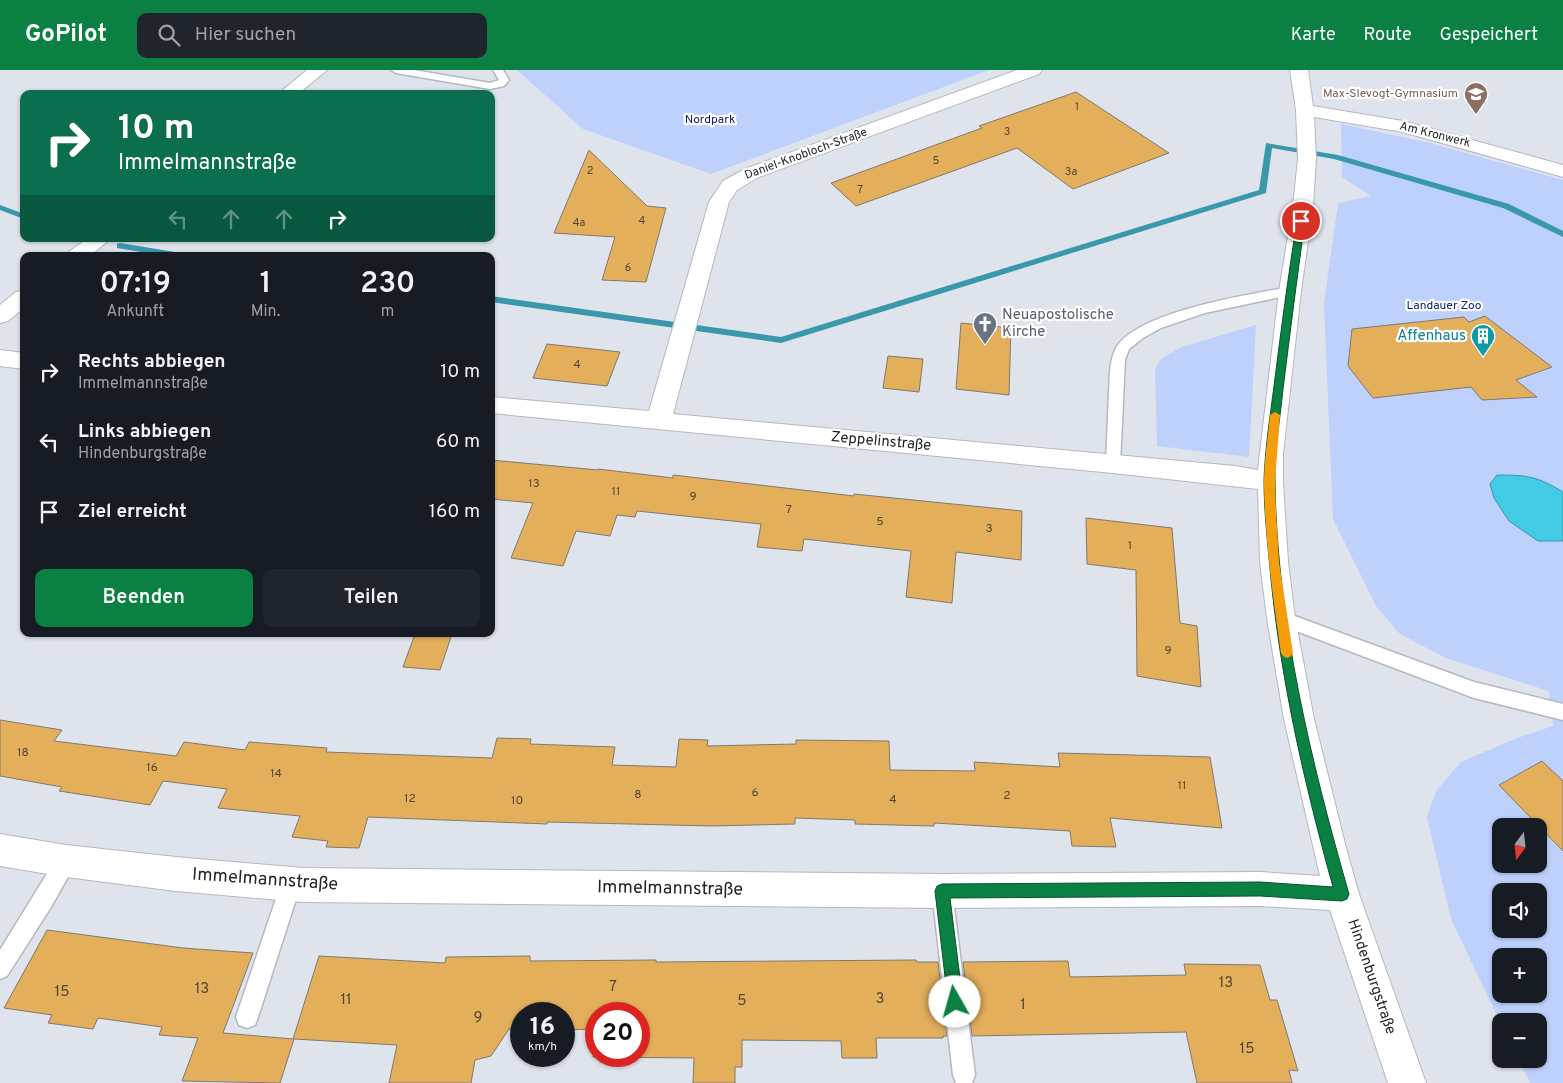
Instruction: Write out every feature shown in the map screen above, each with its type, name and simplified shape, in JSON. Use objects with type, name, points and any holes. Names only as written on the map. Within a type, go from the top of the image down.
[{"type":"street","points":[[292,90],[318,70]]},
{"type":"street","name":"Daniel-Knobloch-Straße","points":[[658,422],[681,345],[721,195],[731,183],[758,171],[1033,70]]},
{"type":"street","name":"Hindenburgstraße","points":[[1299,70],[1305,110],[1307,159],[1303,206],[1290,291],[1274,428],[1270,482],[1274,562],[1281,618],[1299,719],[1329,848],[1342,894],[1407,1083]]},
{"type":"street","name":"Am Kronwerk","points":[[1305,110],[1336,113],[1413,129],[1563,171]]},
{"type":"street","points":[[82,252],[96,242]]},
{"type":"street","points":[[0,316],[20,300]]},
{"type":"street","points":[[0,358],[20,360]]},
{"type":"street","name":"Zeppelinstraße","points":[[495,405],[1235,476],[1270,482]]},
{"type":"street","name":"Immelmannstraße","points":[[0,850],[66,861],[176,874],[291,884],[942,891],[1260,889],[1342,894]]},
{"type":"lane","points":[[396,70],[490,86],[500,84],[504,80],[498,70]]},
{"type":"lane","points":[[1113,464],[1118,360],[1123,348],[1138,334],[1164,322],[1235,301],[1290,291]]},
{"type":"lane","points":[[1281,618],[1474,690],[1563,712]]},
{"type":"lane","points":[[0,969],[44,900],[66,861]]},
{"type":"lane","points":[[247,1017],[291,884]]},
{"type":"lane","points":[[942,891],[964,1075]]},
{"type":"green space","name":"Nordpark","points":[[517,70],[989,70],[711,174],[583,129]]},
{"type":"green space","name":"Landauer Zoo","points":[[1341,124],[1430,143],[1563,180],[1563,1083],[1530,1083],[1522,1068],[1547,1068],[1547,1013],[1496,1013],[1451,919],[1427,817],[1436,791],[1461,762],[1517,738],[1553,726],[1549,691],[1446,658],[1400,634],[1376,606],[1333,519],[1324,304],[1338,203],[1371,196],[1342,177]]},
{"type":"green space","points":[[1256,325],[1249,457],[1157,446],[1155,369],[1162,358],[1182,347]]},
{"type":"shaded area","points":[[1497,475],[1516,475],[1539,480],[1563,492],[1563,541],[1538,541],[1509,521],[1494,498],[1490,484]]},
{"type":"building","points":[[1076,92],[1169,153],[1073,189],[1017,148],[856,206],[831,183],[982,128],[979,126]]},
{"type":"building","points":[[589,150],[647,206],[666,208],[646,282],[602,280],[615,237],[554,233]]},
{"type":"building","points":[[1485,316],[1552,367],[1516,380],[1537,397],[1482,400],[1471,387],[1373,398],[1348,366],[1352,329],[1464,317],[1469,322]]},
{"type":"building","name":"Neuapostolische Kirche","points":[[961,323],[1011,328],[1009,395],[956,389]]},
{"type":"building","points":[[547,344],[620,352],[607,386],[533,378]]},
{"type":"building","points":[[888,356],[923,359],[919,392],[883,388]]},
{"type":"building","points":[[495,460],[598,469],[673,478],[673,475],[854,496],[854,494],[1022,511],[1021,560],[956,552],[952,603],[906,597],[911,551],[804,539],[802,551],[757,547],[761,524],[637,511],[635,517],[617,515],[610,536],[576,531],[563,566],[511,558],[533,503],[495,499]]},
{"type":"building","points":[[1086,518],[1172,528],[1180,623],[1197,626],[1201,687],[1137,676],[1136,570],[1087,564]]},
{"type":"building","points":[[414,637],[451,637],[440,670],[403,667]]},
{"type":"building","points":[[0,720],[62,730],[54,741],[176,756],[184,742],[245,750],[249,742],[327,748],[326,752],[492,758],[497,738],[531,739],[530,744],[615,747],[612,765],[676,767],[679,739],[708,740],[707,746],[796,744],[796,740],[889,741],[890,770],[975,771],[974,762],[1060,767],[1058,753],[1210,757],[1222,828],[1110,818],[1116,847],[1072,846],[1070,831],[934,823],[934,826],[855,824],[855,820],[795,818],[795,824],[712,826],[547,822],[547,824],[368,817],[359,848],[326,847],[328,841],[292,837],[300,816],[218,808],[227,789],[163,781],[150,805],[59,791],[62,787],[0,776]]},
{"type":"building","points":[[1542,761],[1563,781],[1563,851],[1548,836],[1548,818],[1531,818],[1499,785]]},
{"type":"building","points":[[47,930],[183,948],[253,953],[223,1033],[293,1039],[319,956],[445,963],[446,957],[530,956],[530,961],[916,960],[917,962],[938,962],[947,1036],[943,1036],[943,1038],[876,1038],[877,1058],[842,1058],[841,1041],[742,1040],[742,1067],[735,1067],[735,1083],[693,1083],[694,1058],[650,1058],[650,1002],[585,1002],[585,1029],[575,1030],[575,1002],[510,1002],[510,1029],[491,1056],[475,1060],[471,1083],[389,1083],[397,1045],[294,1039],[280,1083],[182,1081],[198,1038],[159,1035],[162,1027],[98,1018],[93,1029],[48,1023],[52,1015],[4,1008]]},
{"type":"building","points":[[1068,961],[1070,977],[1186,975],[1184,964],[1260,965],[1270,1000],[1277,1000],[1298,1071],[1289,1070],[1292,1083],[1197,1083],[1186,1032],[972,1036],[963,962]]},
{"type":"waterway","points":[[495,300],[781,340],[1263,191],[1269,145],[1335,157],[1506,206],[1563,234]]},
{"type":"waterway","points":[[0,207],[20,215]]},
{"type":"waterway","points":[[120,246],[157,252]]},
{"type":"slow traffic","points":[[1275,415],[1271,454],[1271,511],[1274,562],[1287,653]]},
{"type":"place","name":"Max-Slevogt-Gymnasium","points":[[1476,115]]},
{"type":"place","name":"Neuapostolische Kirche","points":[[985,345]]},
{"type":"place","name":"Affenhaus","points":[[1483,357]]},
{"type":"route","points":[[955,1002],[942,891],[1260,889],[1342,894],[1329,848],[1299,719],[1281,618],[1272,536],[1271,454],[1290,291],[1301,221]]}]
